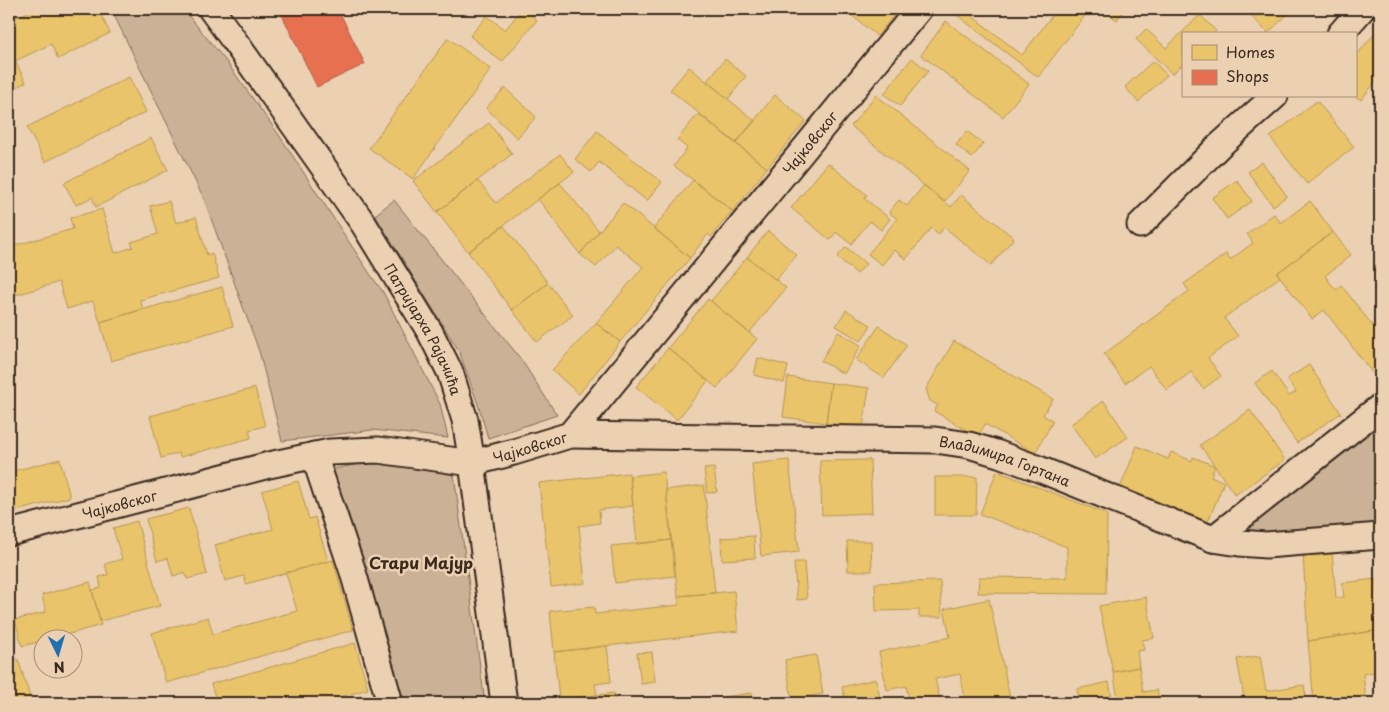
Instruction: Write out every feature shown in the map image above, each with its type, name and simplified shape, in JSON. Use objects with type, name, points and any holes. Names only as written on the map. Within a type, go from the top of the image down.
[{"type":"street","name":"Патријарха Рајачића","points":[[211,9],[363,223],[441,352],[465,420],[504,703]]},
{"type":"street","name":"Чајковског","points":[[9,533],[270,465],[330,452],[378,450],[472,463],[570,435],[919,9]]},
{"type":"street","points":[[1342,32],[1362,9]]},
{"type":"street","points":[[1140,225],[1219,146],[1273,98]]},
{"type":"street","points":[[1213,539],[1380,408]]},
{"type":"street","name":"Владимира Гортана","points":[[570,435],[935,440],[969,445],[1039,469],[1213,539],[1239,543],[1266,544],[1380,536]]},
{"type":"street","points":[[314,455],[353,572],[390,703]]},
{"type":"shaded area","points":[[111,9],[183,9],[225,60],[279,135],[383,292],[440,404],[448,438],[373,430],[282,441],[259,351],[204,199]]},
{"type":"shaded area","points":[[394,200],[520,358],[557,415],[488,438],[459,351],[375,215]]},
{"type":"shaded area","points":[[1380,407],[1380,536],[1213,539]]},
{"type":"shaded area","points":[[374,461],[454,475],[485,703],[382,703],[319,472]]},
{"type":"building: Homes","points":[[34,9],[98,9],[110,33],[58,59],[51,44],[15,61],[26,82],[9,91],[9,21]]},
{"type":"building: Homes","points":[[522,9],[537,20],[502,62],[470,36],[487,16],[505,30]]},
{"type":"building: Homes","points":[[844,9],[899,9],[877,36]]},
{"type":"building: Homes","points":[[963,9],[1022,55],[1057,9],[1090,9],[1038,77],[958,16]]},
{"type":"building: Homes","points":[[1034,9],[1050,9],[1044,16]]},
{"type":"building: Homes","points":[[1109,9],[1125,9],[1117,20],[1107,13]]},
{"type":"building: Homes","points":[[1244,9],[1293,9],[1269,32]]},
{"type":"building: Homes","points":[[1200,15],[1216,31],[1215,32],[1182,32]]},
{"type":"building: Homes","points":[[946,21],[1029,84],[1003,117],[921,55]]},
{"type":"building: Homes","points":[[1380,27],[1380,76],[1361,100],[1356,97],[1356,56]]},
{"type":"building: Homes","points":[[1146,29],[1166,48],[1182,32],[1182,65],[1172,74],[1136,39]]},
{"type":"building: Homes","points":[[448,38],[491,69],[413,179],[369,148]]},
{"type":"building: Homes","points":[[912,58],[928,71],[900,106],[884,94]]},
{"type":"building: Homes","points":[[725,59],[746,76],[728,99],[707,81]]},
{"type":"building: Homes","points":[[1153,61],[1167,75],[1138,102],[1125,87]]},
{"type":"building: Homes","points":[[689,67],[755,121],[736,143],[670,90]]},
{"type":"building: Homes","points":[[129,77],[146,112],[45,162],[27,127]]},
{"type":"building: Homes","points":[[505,88],[536,117],[517,138],[486,108]]},
{"type":"building: Homes","points":[[775,95],[806,121],[767,168],[736,143]]},
{"type":"building: Homes","points":[[876,95],[970,171],[944,202],[851,126]]},
{"type":"building: Homes","points":[[1317,101],[1354,147],[1307,184],[1270,137]]},
{"type":"building: Homes","points":[[698,114],[767,168],[733,211],[674,166],[687,148],[677,140]]},
{"type":"building: Homes","points":[[489,123],[512,154],[437,212],[413,181]]},
{"type":"building: Homes","points":[[597,131],[662,182],[647,201],[599,162],[591,172],[575,159]]},
{"type":"building: Homes","points":[[967,131],[983,144],[972,158],[956,145]]},
{"type":"building: Homes","points":[[151,138],[168,170],[96,207],[92,197],[76,205],[64,183]]},
{"type":"building: Homes","points":[[560,154],[574,172],[468,252],[437,212],[478,181],[496,203]]},
{"type":"building: Homes","points":[[1262,162],[1287,196],[1273,206],[1248,172]]},
{"type":"building: Homes","points":[[828,163],[867,195],[864,198],[890,219],[881,230],[870,221],[851,244],[836,232],[830,240],[791,208]]},
{"type":"building: Homes","points":[[693,180],[732,211],[711,237],[708,234],[690,258],[654,228]]},
{"type":"building: Homes","points":[[1237,180],[1252,201],[1227,219],[1212,198]]},
{"type":"building: Homes","points":[[560,183],[599,231],[580,254],[538,199]]},
{"type":"building: Homes","points":[[924,185],[951,207],[961,195],[1014,238],[991,265],[944,227],[939,234],[931,228],[906,259],[894,250],[882,265],[868,254],[897,219],[889,212],[899,200],[907,206]]},
{"type":"building: Homes","points":[[169,201],[176,223],[196,217],[207,255],[212,253],[219,278],[140,300],[143,309],[100,322],[93,301],[67,309],[59,282],[9,297],[9,247],[73,229],[70,218],[102,209],[115,253],[133,247],[131,242],[158,234],[150,206]]},
{"type":"building: Homes","points":[[1310,201],[1333,232],[1277,273],[1280,277],[1224,318],[1238,336],[1208,358],[1221,376],[1203,389],[1191,372],[1167,390],[1149,366],[1125,383],[1104,354],[1189,291],[1184,284],[1226,254],[1230,260],[1253,243],[1247,234],[1274,214],[1281,223]]},
{"type":"building: Homes","points":[[623,203],[690,258],[620,342],[596,323],[643,267],[616,245],[596,267],[580,254]]},
{"type":"building: Homes","points":[[504,226],[548,283],[512,310],[468,252]]},
{"type":"building: Homes","points":[[768,231],[797,255],[776,280],[747,257]]},
{"type":"building: Homes","points":[[1333,232],[1351,255],[1325,276],[1336,290],[1341,285],[1380,333],[1380,383],[1324,310],[1312,319],[1277,273]]},
{"type":"building: Homes","points":[[846,247],[866,264],[857,274],[837,257]]},
{"type":"building: Homes","points":[[747,257],[786,288],[749,333],[711,301]]},
{"type":"building: Homes","points":[[548,283],[573,315],[537,342],[512,310]]},
{"type":"building: Homes","points":[[222,287],[233,326],[111,361],[100,322]]},
{"type":"building: Homes","points":[[708,299],[757,339],[717,388],[668,348]]},
{"type":"building: Homes","points":[[846,310],[871,325],[861,341],[836,326]]},
{"type":"building: Homes","points":[[596,323],[620,342],[579,394],[552,370]]},
{"type":"building: Homes","points":[[879,326],[907,345],[884,378],[856,360]]},
{"type":"building: Homes","points":[[838,332],[861,345],[844,374],[821,361]]},
{"type":"building: Homes","points":[[954,341],[1053,399],[1043,415],[1053,421],[1035,453],[985,424],[978,437],[934,411],[938,405],[930,401],[926,389]]},
{"type":"building: Homes","points":[[668,348],[708,381],[677,420],[636,387]]},
{"type":"building: Homes","points":[[758,358],[788,366],[784,383],[754,375]]},
{"type":"building: Homes","points":[[1309,365],[1341,413],[1297,443],[1255,383],[1272,371],[1289,396],[1296,392],[1287,379]]},
{"type":"building: Homes","points":[[788,377],[831,383],[826,423],[783,417]]},
{"type":"building: Homes","points":[[831,383],[869,388],[863,427],[826,423]]},
{"type":"building: Homes","points":[[255,388],[265,426],[249,430],[251,438],[180,457],[179,453],[161,458],[150,416]]},
{"type":"building: Homes","points":[[1104,401],[1128,437],[1095,459],[1071,424]]},
{"type":"building: Homes","points":[[1250,410],[1285,460],[1235,495],[1200,445]]},
{"type":"building: Homes","points":[[1137,446],[1168,459],[1171,452],[1192,461],[1193,457],[1215,466],[1211,476],[1224,482],[1207,524],[1120,488]]},
{"type":"building: Homes","points":[[60,459],[70,497],[9,513],[9,472]]},
{"type":"building: Homes","points":[[789,460],[799,552],[761,556],[752,464]]},
{"type":"building: Homes","points":[[870,460],[872,513],[822,515],[820,461]]},
{"type":"building: Homes","points":[[714,468],[717,492],[707,493],[704,469]]},
{"type":"building: Homes","points":[[997,471],[1107,514],[1106,594],[978,593],[979,577],[1067,578],[1067,547],[980,514]]},
{"type":"building: Homes","points":[[664,472],[671,540],[637,544],[630,476]]},
{"type":"building: Homes","points":[[629,473],[633,506],[599,510],[600,523],[579,526],[585,583],[551,587],[539,483]]},
{"type":"building: Homes","points":[[935,477],[977,477],[976,515],[935,515]]},
{"type":"building: Homes","points":[[298,481],[309,519],[315,517],[328,561],[246,584],[244,576],[225,581],[215,545],[273,529],[262,491]]},
{"type":"building: Homes","points":[[704,485],[715,593],[678,596],[666,490]]},
{"type":"building: Homes","points":[[189,508],[207,574],[187,579],[185,572],[173,576],[168,558],[157,561],[146,519]]},
{"type":"building: Homes","points":[[137,521],[160,606],[100,621],[92,590],[101,588],[99,577],[108,575],[105,564],[122,559],[113,528]]},
{"type":"building: Homes","points":[[754,536],[755,558],[722,560],[721,538]]},
{"type":"building: Homes","points":[[671,540],[675,576],[615,583],[611,546]]},
{"type":"building: Homes","points":[[847,541],[871,541],[872,571],[848,571]]},
{"type":"building: Homes","points":[[1332,551],[1336,598],[1344,597],[1342,583],[1376,579],[1376,587],[1380,586],[1380,630],[1308,641],[1303,553]]},
{"type":"building: Homes","points":[[333,560],[353,630],[166,683],[152,633],[208,617],[213,634],[297,611],[286,573]]},
{"type":"building: Homes","points":[[794,562],[804,562],[807,599],[797,600]]},
{"type":"building: Homes","points":[[940,581],[942,617],[919,617],[919,610],[876,611],[875,583]]},
{"type":"building: Homes","points":[[90,582],[101,625],[82,630],[32,630],[32,644],[22,646],[15,620],[46,612],[42,595]]},
{"type":"building: Homes","points":[[734,591],[738,631],[554,652],[550,611],[594,607],[595,614],[679,605],[678,596]]},
{"type":"building: Homes","points":[[1146,597],[1154,638],[1142,640],[1144,650],[1137,651],[1139,667],[1113,672],[1099,606]]},
{"type":"building: Homes","points":[[989,599],[1011,703],[966,703],[960,674],[935,679],[940,700],[910,703],[906,686],[887,690],[879,652],[950,637],[944,609]]},
{"type":"building: Homes","points":[[1380,630],[1380,671],[1363,674],[1366,700],[1354,703],[1314,703],[1308,641]]},
{"type":"building: Homes","points":[[355,643],[368,689],[319,703],[217,703],[211,684]]},
{"type":"building: Homes","points":[[607,646],[611,682],[595,684],[597,695],[559,699],[554,652]]},
{"type":"building: Homes","points":[[652,652],[655,682],[641,684],[637,653]]},
{"type":"building: Homes","points":[[816,655],[823,694],[792,699],[785,660]]},
{"type":"building: Homes","points":[[1260,656],[1266,691],[1304,685],[1307,703],[1245,703],[1237,659]]},
{"type":"building: Homes","points":[[18,659],[31,700],[21,703],[9,703],[9,662]]},
{"type":"building: Homes","points":[[1139,667],[1143,692],[1157,690],[1160,703],[1119,703],[1113,672]]},
{"type":"building: Homes","points":[[876,679],[881,703],[846,703],[842,687]]},
{"type":"building: Homes","points":[[1109,682],[1113,703],[1080,703],[1077,689]]},
{"type":"building: Homes","points":[[614,693],[615,703],[566,703],[566,699]]},
{"type":"building: Homes","points":[[752,693],[754,703],[725,703],[724,697]]},
{"type":"building: Shops","points":[[279,9],[338,9],[365,64],[317,87]]},
{"type":"district","name":"Стари Мајур","points":[[421,562]]}]
